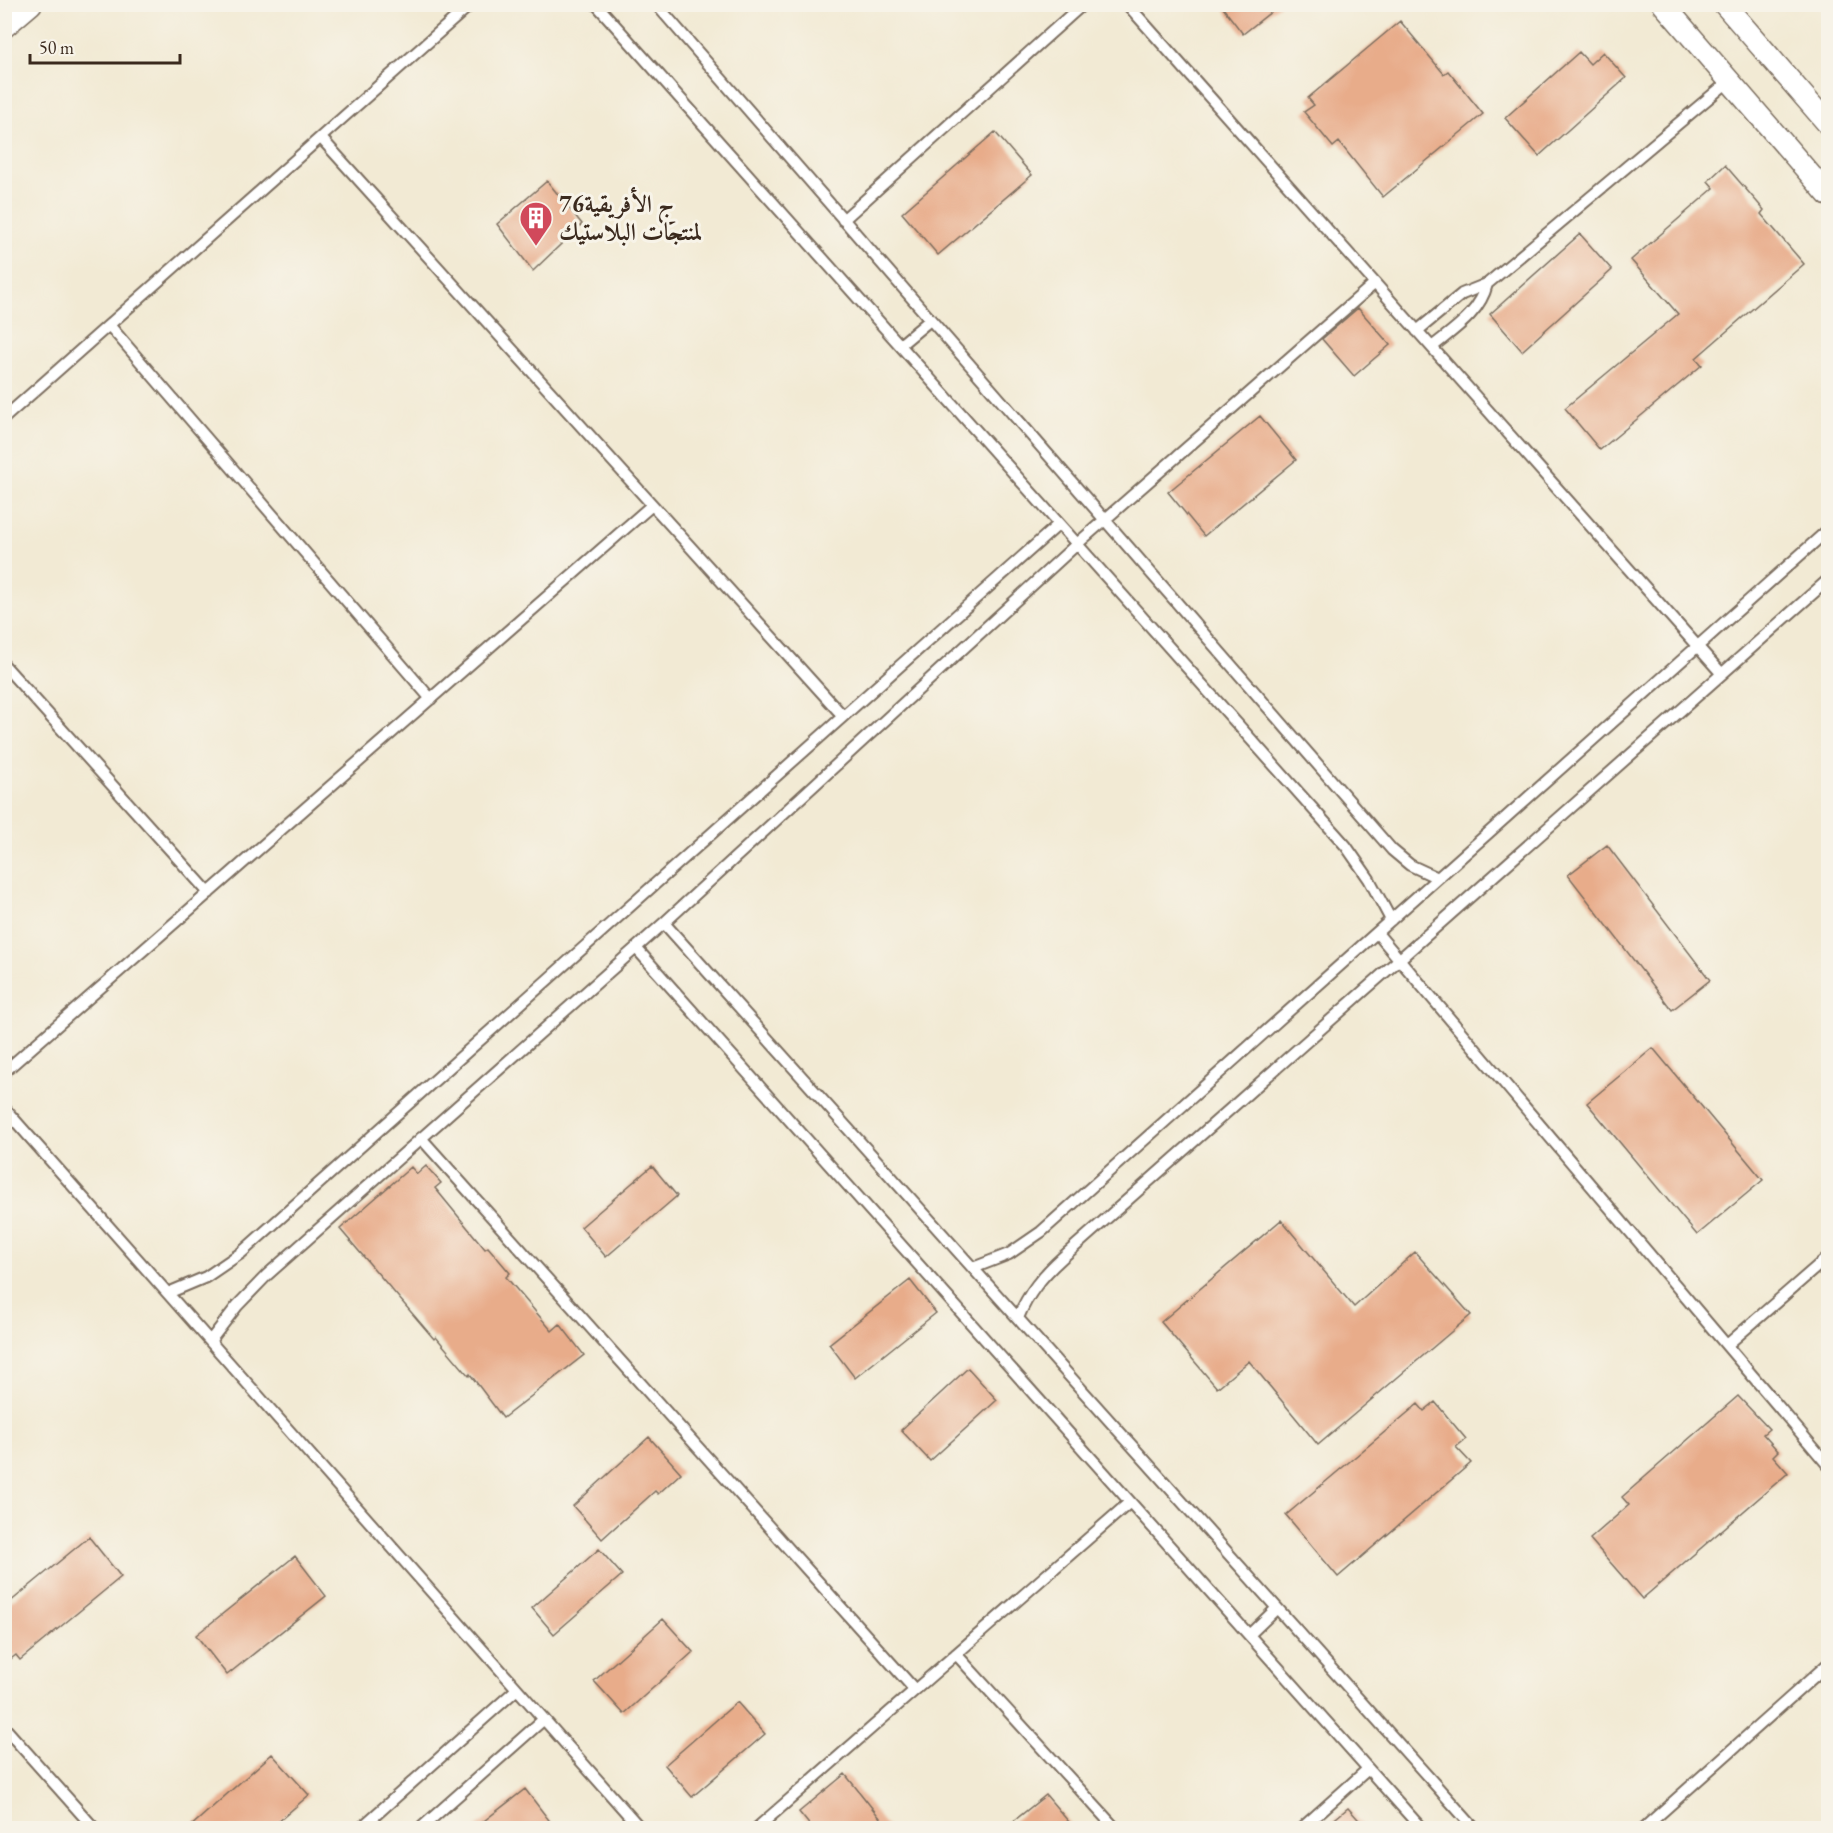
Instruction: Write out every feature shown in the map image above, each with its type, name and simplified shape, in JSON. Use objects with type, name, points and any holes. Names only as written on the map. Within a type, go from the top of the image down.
[{"type":"street","points":[[4,27],[31,4]]},
{"type":"street","points":[[1663,4],[1828,195]]},
{"type":"street","points":[[1724,4],[1828,124]]},
{"type":"lane","points":[[4,418],[471,4]]},
{"type":"lane","points":[[596,4],[1346,846],[1369,879],[1391,920]]},
{"type":"lane","points":[[656,4],[1392,850],[1410,865],[1438,878]]},
{"type":"lane","points":[[843,220],[1083,4]]},
{"type":"lane","points":[[1127,4],[1722,674]]},
{"type":"lane","points":[[1417,331],[1462,294],[1487,284],[1729,81]]},
{"type":"lane","points":[[321,138],[843,717]]},
{"type":"lane","points":[[210,1341],[259,1282],[664,923],[1077,544],[1375,283]]},
{"type":"lane","points":[[1432,347],[1475,310],[1485,293],[1487,284]]},
{"type":"lane","points":[[900,345],[930,320]]},
{"type":"lane","points":[[109,326],[430,699]]},
{"type":"lane","points":[[4,1072],[652,505]]},
{"type":"lane","points":[[168,1293],[206,1277],[241,1253],[1059,524]]},
{"type":"lane","points":[[973,1268],[1009,1254],[1041,1232],[1828,530]]},
{"type":"lane","points":[[1018,1318],[1032,1291],[1052,1267],[1828,580]]},
{"type":"lane","points":[[4,665],[209,893]]},
{"type":"lane","points":[[664,923],[1474,1828]]},
{"type":"lane","points":[[1377,933],[1828,1465]]},
{"type":"lane","points":[[636,948],[1421,1828]]},
{"type":"lane","points":[[4,1108],[640,1828]]},
{"type":"lane","points":[[421,1138],[915,1690]]},
{"type":"lane","points":[[1727,1345],[1828,1257]]},
{"type":"lane","points":[[757,1828],[1130,1502]]},
{"type":"lane","points":[[1248,1635],[1277,1608]]},
{"type":"lane","points":[[956,1654],[1115,1828]]},
{"type":"lane","points":[[1644,1828],[1828,1664]]},
{"type":"lane","points":[[361,1828],[517,1689]]},
{"type":"lane","points":[[421,1828],[544,1719]]},
{"type":"lane","points":[[4,1727],[94,1828]]},
{"type":"lane","points":[[1302,1828],[1368,1769]]},
{"type":"building","points":[[1220,4],[1281,4],[1243,34]]},
{"type":"building","points":[[1400,21],[1444,74],[1448,71],[1483,114],[1383,197],[1339,142],[1333,147],[1304,112],[1314,105],[1308,98]]},
{"type":"building","points":[[1579,52],[1590,64],[1603,52],[1626,78],[1539,156],[1505,118]]},
{"type":"building","points":[[995,132],[1032,175],[938,255],[902,213]]},
{"type":"building","points":[[1725,165],[1764,210],[1761,214],[1804,264],[1696,358],[1702,365],[1600,450],[1565,408],[1678,314],[1631,260],[1714,188],[1708,181]]},
{"type":"building","name":"76ج الأفريقية لمنتجات البلاستيك","points":[[547,181],[582,224],[533,271],[497,224]]},
{"type":"building","points":[[1580,234],[1612,270],[1522,351],[1490,314]]},
{"type":"building","points":[[1358,308],[1390,345],[1354,376],[1322,339]]},
{"type":"building","points":[[1260,416],[1296,460],[1204,536],[1168,492]]},
{"type":"building","points":[[1607,845],[1710,980],[1672,1010],[1568,875]]},
{"type":"building","points":[[1653,1048],[1763,1180],[1697,1235],[1587,1103]]},
{"type":"building","points":[[426,1166],[441,1183],[435,1188],[485,1249],[488,1247],[510,1273],[506,1277],[552,1331],[560,1324],[584,1355],[503,1418],[470,1374],[469,1376],[436,1337],[434,1339],[340,1229],[411,1167],[417,1174]]},
{"type":"building","points":[[652,1166],[677,1196],[606,1257],[581,1227]]},
{"type":"building","points":[[1281,1220],[1354,1307],[1415,1252],[1471,1315],[1318,1445],[1249,1361],[1217,1388],[1161,1322]]},
{"type":"building","points":[[910,1280],[936,1313],[855,1378],[829,1344]]},
{"type":"building","points":[[968,1368],[997,1400],[930,1461],[901,1430]]},
{"type":"building","points":[[1738,1396],[1769,1429],[1763,1434],[1778,1451],[1773,1456],[1788,1473],[1642,1599],[1590,1539],[1629,1505],[1622,1497]]},
{"type":"building","points":[[1435,1402],[1466,1439],[1456,1447],[1471,1463],[1338,1577],[1286,1515],[1418,1404],[1424,1411]]},
{"type":"building","points":[[649,1437],[681,1473],[658,1494],[655,1491],[602,1539],[573,1506]]},
{"type":"building","points":[[89,1537],[121,1577],[20,1660],[16,1655],[4,1664],[4,1607]]},
{"type":"building","points":[[599,1549],[622,1575],[554,1634],[532,1608]]},
{"type":"building","points":[[295,1556],[326,1596],[227,1675],[196,1635]]},
{"type":"building","points":[[663,1619],[693,1652],[624,1714],[594,1681]]},
{"type":"building","points":[[737,1702],[765,1734],[692,1797],[665,1765]]},
{"type":"building","points":[[272,1754],[309,1795],[271,1828],[189,1828]]},
{"type":"building","points":[[845,1774],[888,1828],[812,1828],[799,1812]]},
{"type":"building","points":[[525,1789],[555,1828],[475,1828]]},
{"type":"building","points":[[1046,1795],[1074,1828],[1005,1828]]},
{"type":"building","points":[[1348,1808],[1366,1828],[1324,1828]]},
{"type":"place","name":"76ج الأفريقية لمنتجات البلاستيك","points":[[536,247]]}]
